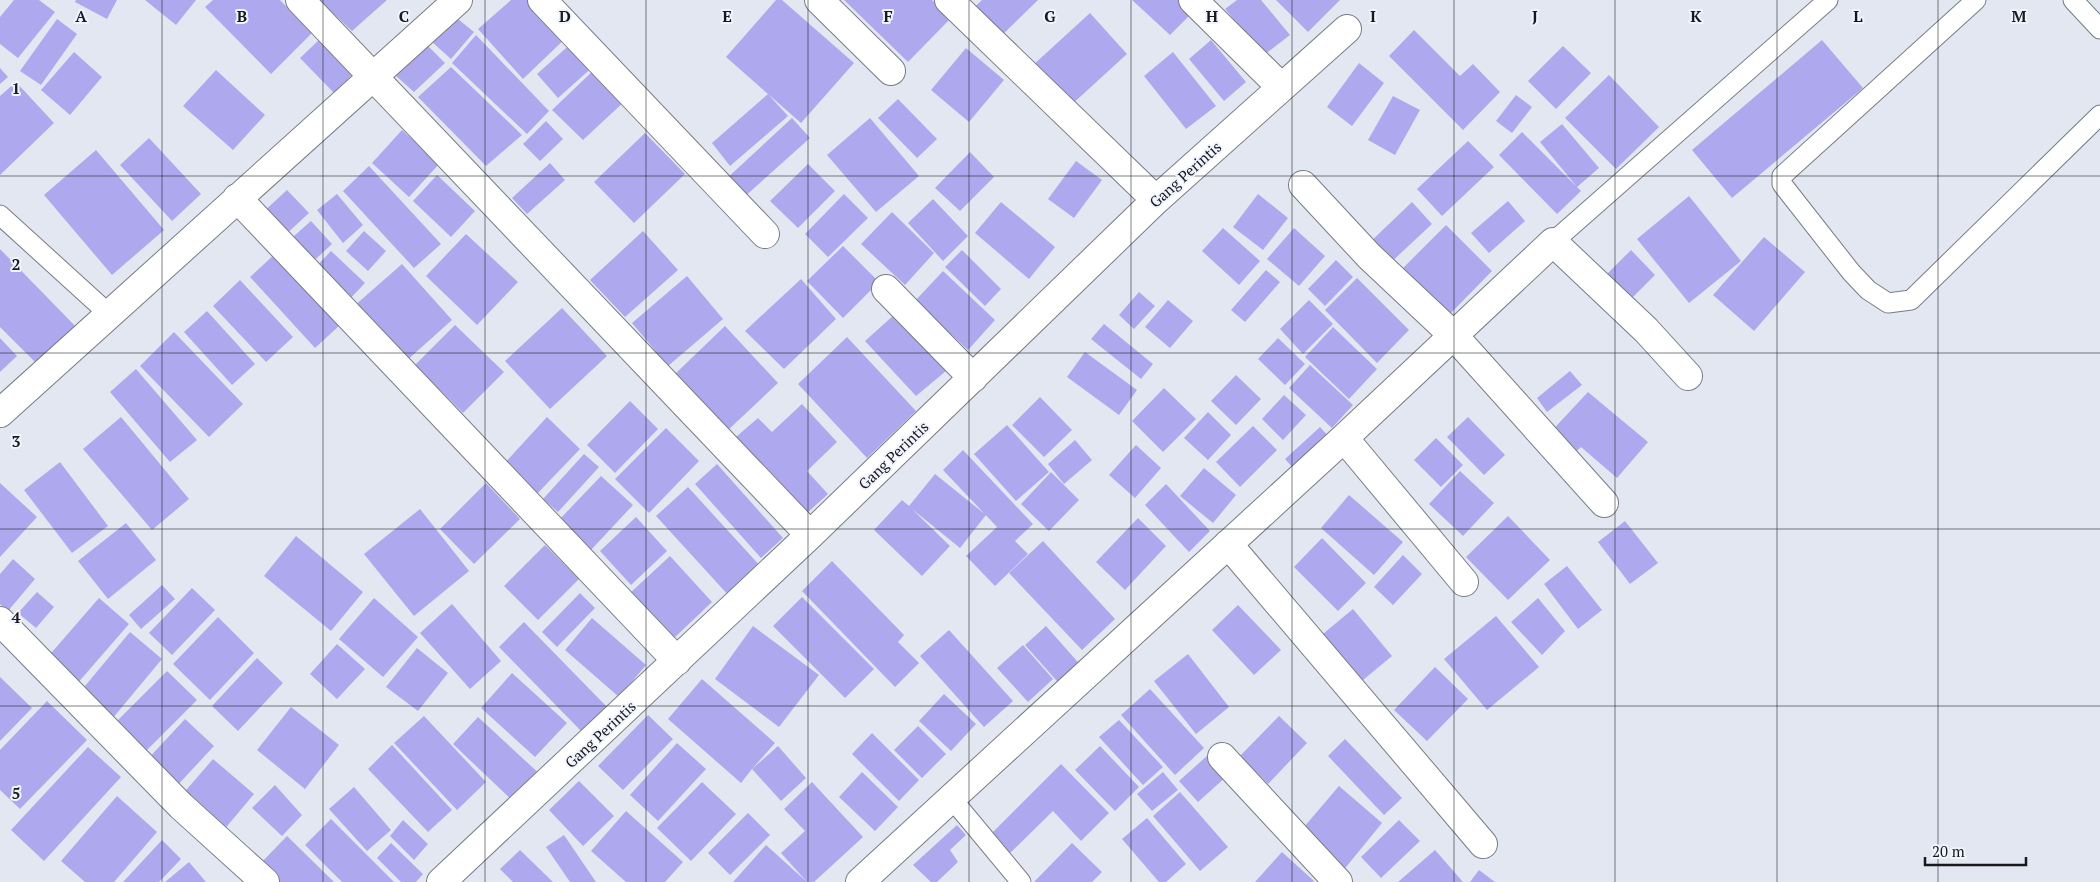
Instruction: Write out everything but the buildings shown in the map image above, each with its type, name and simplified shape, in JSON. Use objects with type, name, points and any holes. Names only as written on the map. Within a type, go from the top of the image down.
[{"type":"street","points":[[300,0],[810,536]]},
{"type":"street","points":[[0,413],[372,75],[458,0]]},
{"type":"street","points":[[542,0],[765,234]]},
{"type":"street","points":[[819,0],[890,71]]},
{"type":"street","points":[[950,0],[1156,200]]},
{"type":"street","points":[[1193,0],[1281,87]]},
{"type":"street","name":"Gang Perintis","points":[[441,882],[810,536],[1156,200],[1347,29]]},
{"type":"street","points":[[1303,185],[1369,256],[1454,336],[1604,503]]},
{"type":"street","points":[[237,198],[677,661]]},
{"type":"street","points":[[860,882],[1344,438],[1553,242],[1646,330],[1688,376]]},
{"type":"street","points":[[886,289],[973,378]]},
{"type":"street","points":[[1344,438],[1464,582]]},
{"type":"street","points":[[1228,544],[1483,844]]},
{"type":"street","points":[[0,620],[181,806],[265,882]]},
{"type":"street","points":[[1222,757],[1338,882]]},
{"type":"lane","points":[[1553,242],[1828,0]]},
{"type":"lane","points":[[1976,0],[1793,165],[1781,180],[1782,184],[1851,272],[1868,290],[1888,303],[1911,300],[2100,115]]},
{"type":"lane","points":[[2073,0],[2100,29]]},
{"type":"lane","points":[[0,215],[110,315]]},
{"type":"lane","points":[[952,799],[1020,882]]}]
